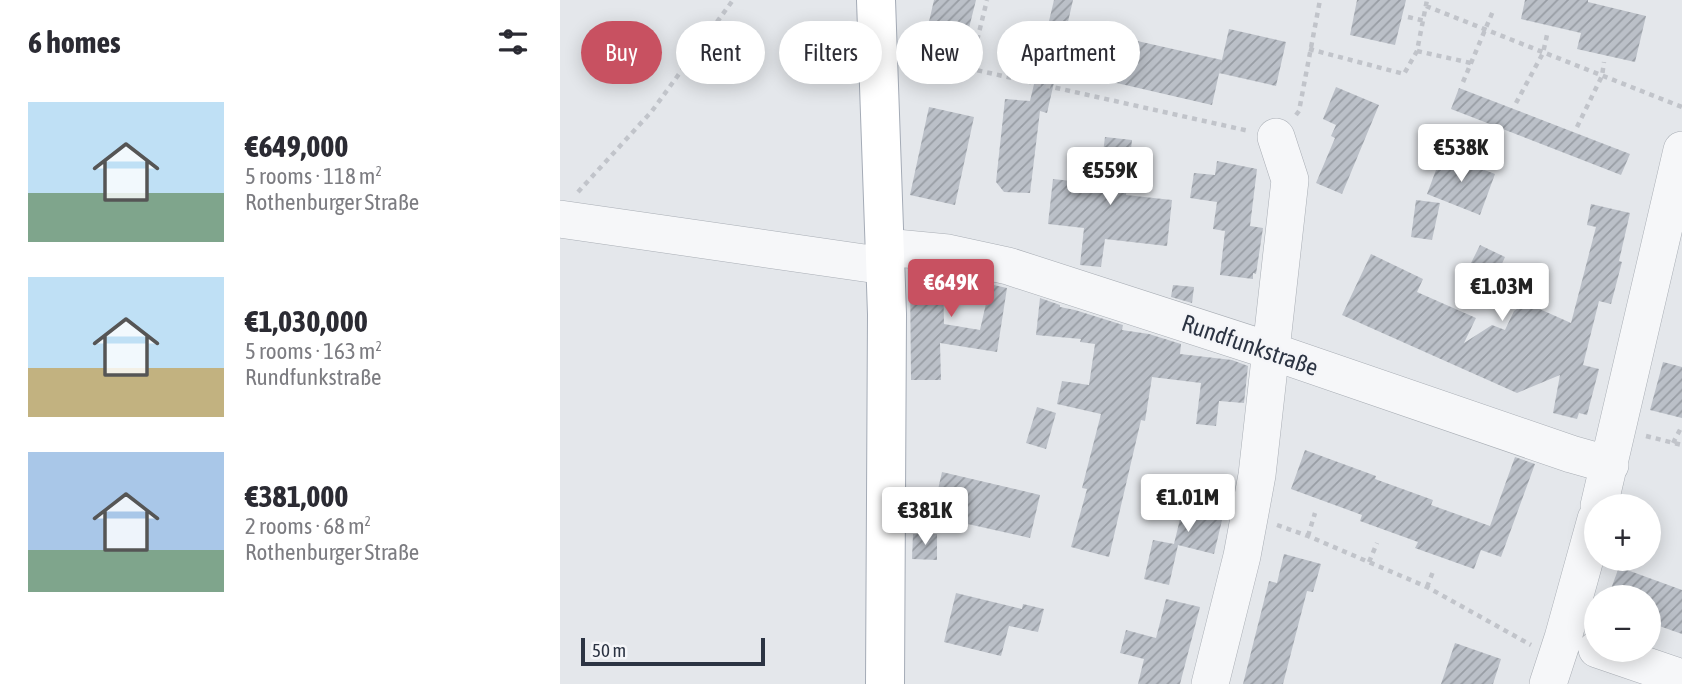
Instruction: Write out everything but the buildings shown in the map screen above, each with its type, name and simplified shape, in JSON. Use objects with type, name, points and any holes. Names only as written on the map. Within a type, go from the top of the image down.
[{"type":"main road","points":[[876,0],[876,21]]},
{"type":"main road","points":[[878,84],[885,256],[885,684]]},
{"type":"street","points":[[1210,684],[1242,556],[1257,475],[1290,180],[1276,137]]},
{"type":"street","points":[[1603,494],[1682,150]]},
{"type":"street","name":"Rundfunkstraße","points":[[560,219],[885,256],[948,253],[1008,266],[1610,465]]},
{"type":"street","points":[[1587,571],[1572,656],[1682,678]]},
{"type":"path","points":[[560,219],[564,207],[652,111],[733,0]]},
{"type":"path","points":[[974,19],[982,21],[987,0]]},
{"type":"path","points":[[983,72],[1276,137],[1299,111],[1320,0]]},
{"type":"path","points":[[1310,48],[1404,74],[1417,51],[1427,0]]},
{"type":"path","points":[[1426,6],[1682,107]]},
{"type":"path","points":[[1463,82],[1493,11]]},
{"type":"path","points":[[1408,17],[1425,21]]},
{"type":"path","points":[[1516,103],[1543,52],[1547,35]]},
{"type":"path","points":[[1417,51],[1471,63]]},
{"type":"path","points":[[1577,127],[1602,76],[1604,62]]},
{"type":"path","points":[[1673,443],[1682,426]]},
{"type":"path","points":[[1619,428],[1682,445]]},
{"type":"path","points":[[1308,536],[1315,513]]},
{"type":"path","points":[[1249,516],[1308,536],[1427,587],[1572,656]]},
{"type":"path","points":[[1369,562],[1377,543]]},
{"type":"path","points":[[1427,587],[1434,569]]}]
